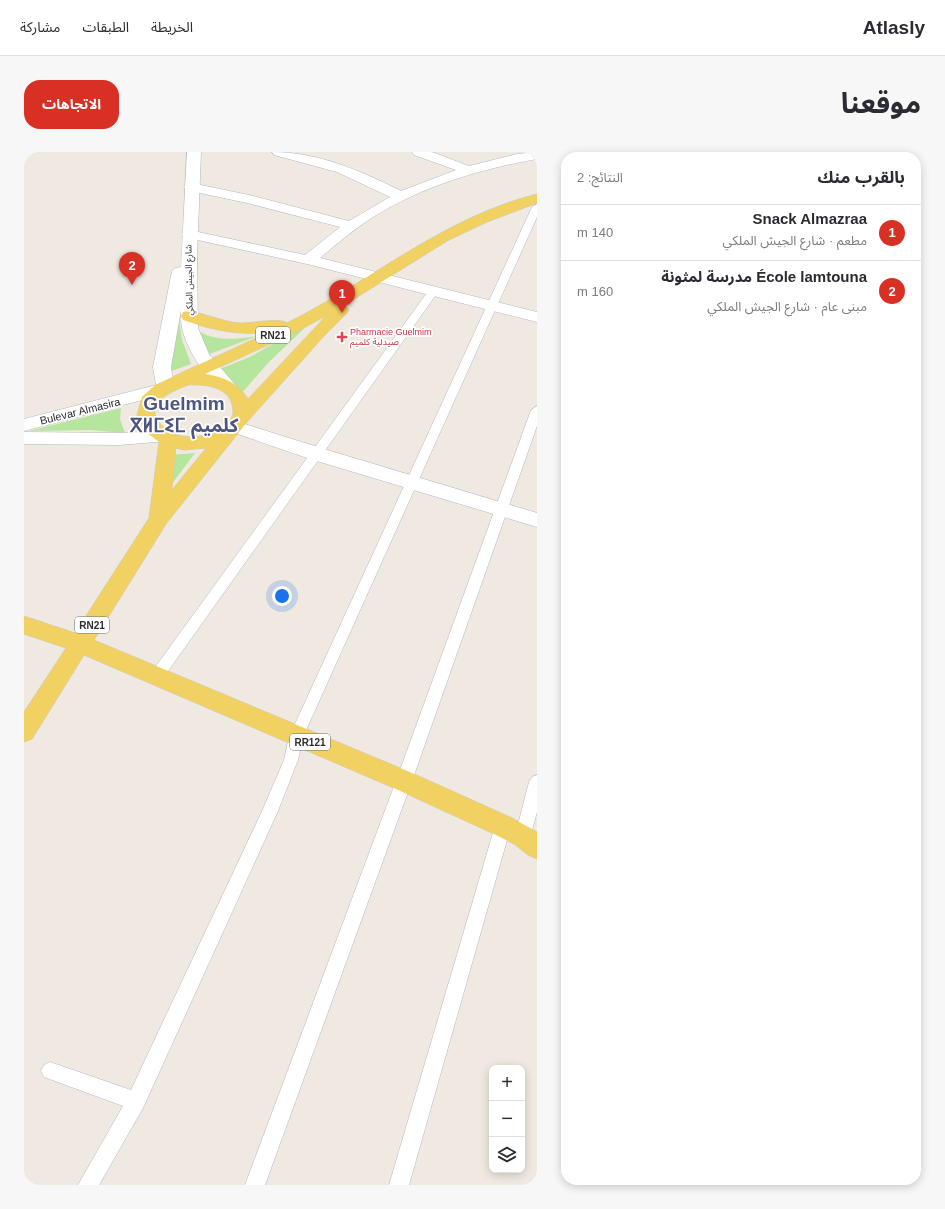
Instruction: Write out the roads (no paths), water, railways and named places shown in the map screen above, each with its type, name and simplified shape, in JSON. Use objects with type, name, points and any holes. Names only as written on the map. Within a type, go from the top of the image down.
[{"type":"main road","name":"RN21","points":[[235,426],[222,437],[200,443],[183,443],[165,438],[150,426],[146,418],[146,409],[149,400],[166,386],[303,322],[373,281],[429,245],[494,212],[537,198]]},
{"type":"main road","name":"RN21","points":[[24,732],[159,519],[235,426],[318,332],[373,281]]},
{"type":"main road","points":[[189,316],[211,325],[233,329],[261,328],[303,322]]},
{"type":"main road","points":[[166,386],[186,379],[209,380],[228,387],[236,394],[241,402],[242,410],[235,426]]},
{"type":"main road","name":"RN21","points":[[159,519],[165,438]]},
{"type":"main road","name":"RR121","points":[[24,625],[80,644],[296,737],[404,781],[521,836]]},
{"type":"street","points":[[194,152],[189,236],[308,260],[373,281],[433,292],[537,317]]},
{"type":"street","points":[[279,152],[362,177],[401,197]]},
{"type":"street","points":[[419,152],[470,171]]},
{"type":"street","points":[[308,260],[351,226],[378,208],[401,197],[470,171],[510,159],[537,155]]},
{"type":"street","points":[[192,187],[249,199],[351,226]]},
{"type":"street","name":"شارع الجيش الملكي","points":[[189,236],[189,316],[193,339],[207,366],[228,387]]},
{"type":"street","name":"شارع الجيش الملكي","points":[[166,386],[162,367],[176,287],[189,236]]},
{"type":"street","name":"Bulevar Almasira","points":[[24,425],[166,386]]},
{"type":"street","points":[[235,426],[317,454],[412,483],[502,508],[537,520]]},
{"type":"street","name":"Bulevar Almasira","points":[[24,438],[165,438]]},
{"type":"lane","points":[[88,1185],[136,1101],[270,811],[291,760],[296,737],[514,261],[537,207]]},
{"type":"lane","points":[[156,677],[433,292]]},
{"type":"lane","points":[[255,1185],[404,781],[537,410]]},
{"type":"lane","points":[[399,1185],[521,836],[537,782]]},
{"type":"lane","points":[[50,1071],[136,1101]]},
{"type":"place","name":"École lamtouna مدرسة لمثونة","points":[[132,285]]},
{"type":"place","name":"Snack Almazraa","points":[[342,313]]},
{"type":"place","name":"Pharmacie Guelmim صيدلية كلميم","points":[[342,337]]},
{"type":"district","name":"Guelmim ⴳⵍⵎⵉⵎ كلميم","points":[[184,414]]}]
